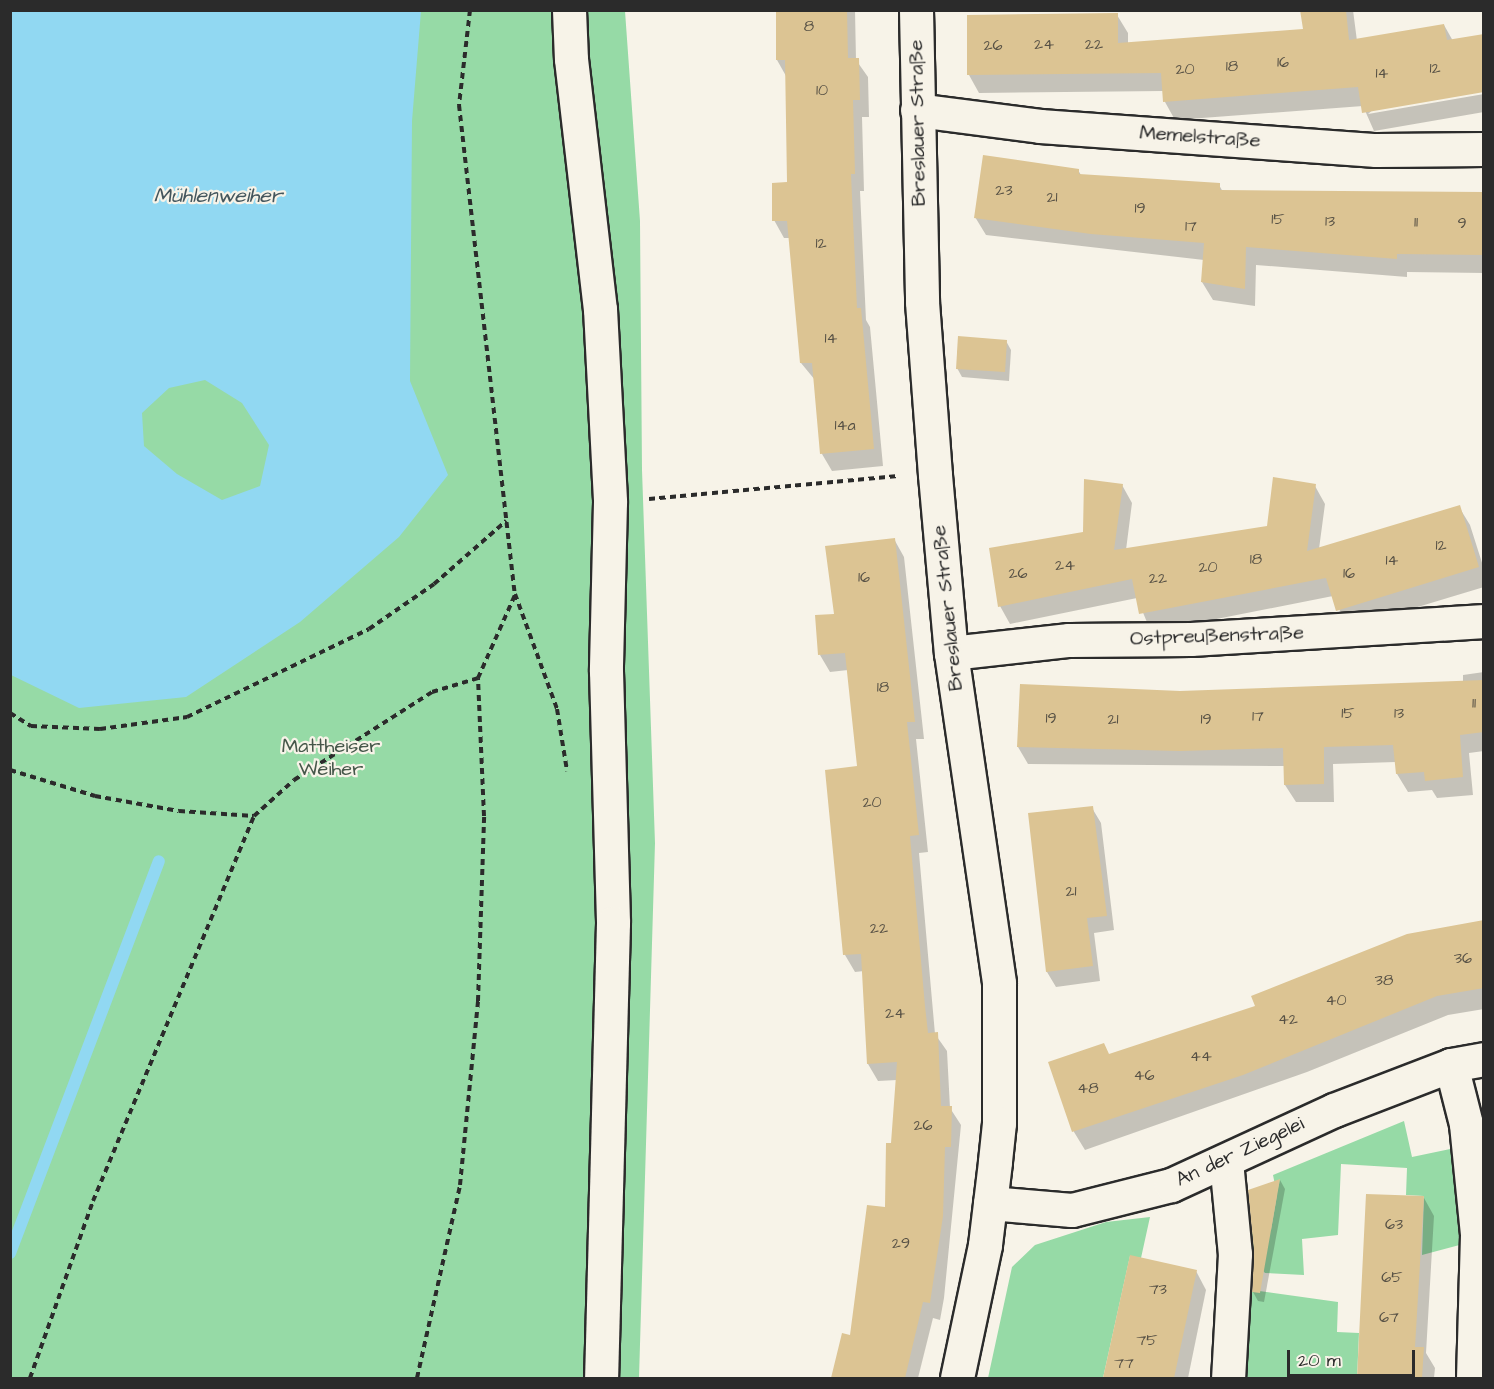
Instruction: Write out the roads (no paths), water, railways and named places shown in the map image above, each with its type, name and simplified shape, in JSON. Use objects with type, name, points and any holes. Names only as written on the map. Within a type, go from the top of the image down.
[{"type":"street","points":[[569,10],[571,59],[600,309],[610,502],[606,671],[613,923],[601,1378]]},
{"type":"street","name":"Breslauer Straße","points":[[916,10],[921,302],[935,475],[951,653],[999,983],[999,1123],[990,1203],[957,1378]]},
{"type":"street","name":"Memelstraße","points":[[917,110],[1040,126],[1365,149],[1484,149]]},
{"type":"street","name":"Ostpreußenstraße","points":[[951,653],[1069,640],[1191,639],[1484,621]]},
{"type":"street","name":"An der Ziegelei","points":[[990,1203],[1072,1210],[1171,1185],[1334,1110],[1451,1065],[1484,1059]]},
{"type":"street","points":[[1451,1065],[1466,1124],[1477,1235],[1473,1378]]},
{"type":"street","points":[[1226,1161],[1235,1254],[1228,1378]]},
{"type":"water","name":"Mühlenweiher","points":[[10,11],[421,11],[412,121],[410,381],[448,475],[399,537],[300,622],[186,697],[79,708],[11,675]],"holes":[[[205,380],[242,403],[269,445],[260,486],[222,500],[177,474],[144,446],[142,413],[169,388]]]},
{"type":"waterway","points":[[10,1253],[159,861]]},
{"type":"park label","name":"Mattheiser Weiher","points":[[331,758]]}]
